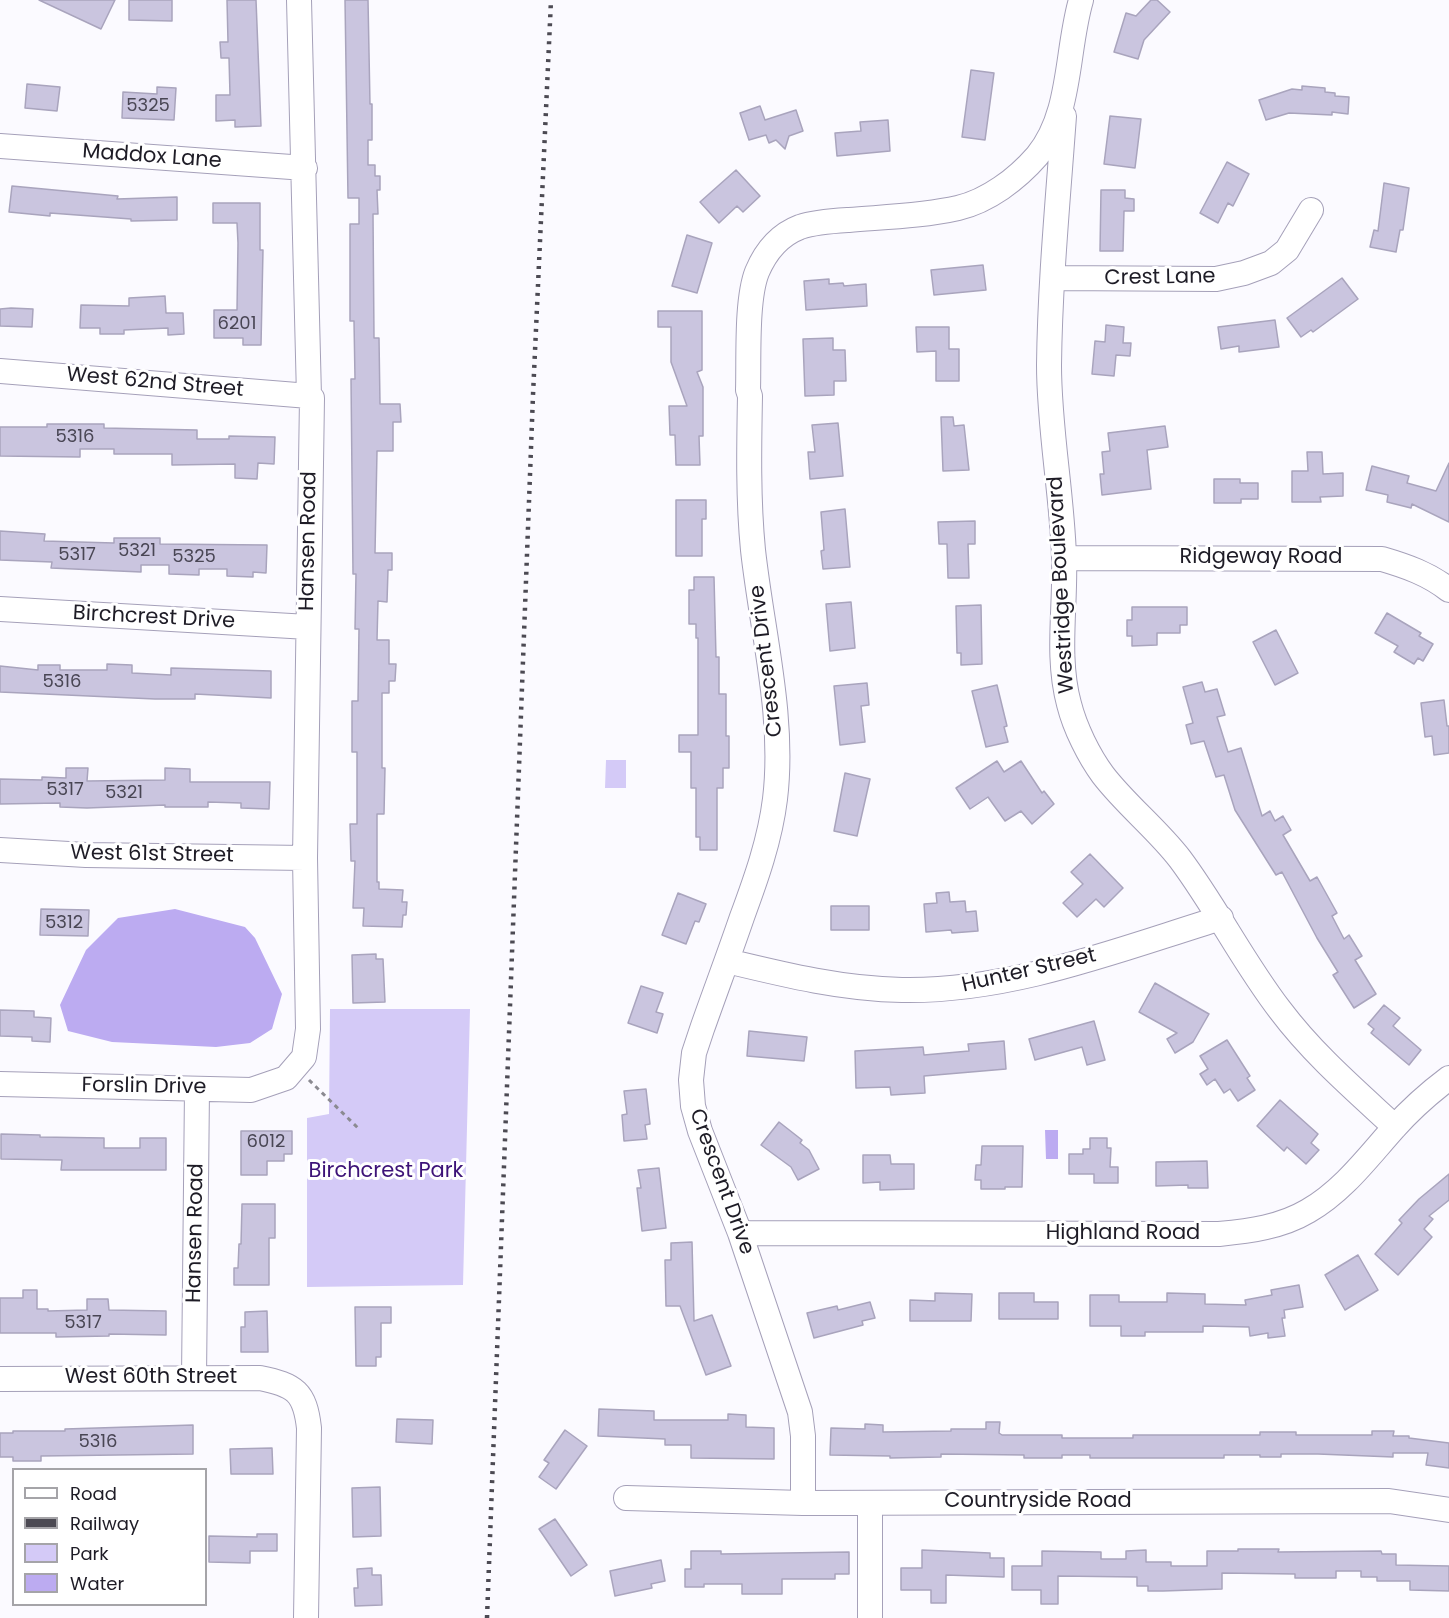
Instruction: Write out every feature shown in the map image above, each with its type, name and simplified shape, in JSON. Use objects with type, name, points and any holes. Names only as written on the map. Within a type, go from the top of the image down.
[{"type":"street","name":"Hansen Road","points":[[296,1077],[304,1057],[308,1029],[305,858],[312,398],[309,396],[299,0]]},
{"type":"street","name":"Westridge Boulevard","points":[[1066,0],[1070,31],[1049,366],[1052,432],[1064,558],[1063,667],[1069,705],[1084,741],[1103,774],[1178,856],[1221,918],[1253,973],[1305,1042],[1395,1127]]},
{"type":"street","name":"Crescent Drive","points":[[803,1503],[803,1436],[800,1413],[740,1233],[700,1131],[693,1106],[691,1080],[694,1053],[699,1037],[768,842],[775,799],[778,757],[775,714],[753,549],[750,506],[750,396],[747,390],[752,298],[756,275],[765,255],[772,247],[780,239],[799,228],[821,222],[929,213],[960,208],[989,195],[1016,177],[1038,155],[1054,127],[1064,97],[1067,65],[1081,0]]},
{"type":"street","name":"Maddox Lane","points":[[0,146],[305,168]]},
{"type":"street","name":"Crest Lane","points":[[1053,278],[1216,279],[1245,273],[1271,263],[1287,250],[1311,210]]},
{"type":"street","name":"West 62nd Street","points":[[0,371],[309,396]]},
{"type":"street","name":"Ridgeway Road","points":[[1064,558],[1382,559],[1411,568],[1439,582],[1449,590]]},
{"type":"street","name":"Birchcrest Drive","points":[[0,609],[308,627]]},
{"type":"street","name":"West 61st Street","points":[[0,850],[86,855],[305,858]]},
{"type":"street","name":"Hunter Street","points":[[727,961],[796,978],[849,987],[902,990],[955,988],[1010,980],[1221,918]]},
{"type":"street","name":"Forslin Drive","points":[[0,1084],[251,1090],[296,1077]]},
{"type":"street","name":"Highland Road","points":[[740,1233],[1219,1234],[1250,1231],[1289,1220],[1308,1211],[1333,1194],[1423,1098],[1449,1078]]},
{"type":"street","name":"Hansen Road","points":[[194,1378],[197,1089]]},
{"type":"street","name":"West 60th Street","points":[[0,1379],[260,1378],[281,1382],[298,1393],[306,1408],[309,1428],[306,1618]]},
{"type":"street","name":"Countryside Road","points":[[626,1498],[803,1503],[1389,1501],[1449,1510]]},
{"type":"street","points":[[870,1503],[870,1618]]},
{"type":"path","points":[[296,1077],[358,1128]]},
{"type":"green space","points":[[606,760],[626,760],[626,788],[605,788]]},
{"type":"green space","name":"Birchcrest Park","points":[[330,1009],[470,1009],[463,1285],[307,1287],[307,1118],[329,1114]]},
{"type":"water","points":[[175,909],[245,927],[255,938],[282,994],[272,1029],[250,1043],[216,1047],[112,1042],[68,1031],[60,1005],[86,950],[118,918]]},
{"type":"water","points":[[1045,1130],[1058,1130],[1058,1159],[1046,1159]]},
{"type":"building","points":[[39,0],[115,0],[101,29]]},
{"type":"building","points":[[129,0],[172,0],[172,21],[129,20]]},
{"type":"building","points":[[227,0],[256,0],[261,126],[235,127],[235,120],[216,121],[216,95],[230,95],[229,58],[221,58],[220,42],[228,42]]},
{"type":"building","points":[[345,0],[368,0],[372,140],[368,140],[368,165],[375,165],[375,176],[380,176],[380,190],[377,190],[378,214],[373,214],[374,338],[379,338],[380,404],[400,404],[401,422],[393,422],[393,451],[377,451],[375,553],[392,553],[392,570],[388,570],[387,602],[378,601],[377,640],[389,640],[389,664],[396,664],[395,681],[389,681],[389,693],[382,693],[384,814],[377,814],[377,882],[379,882],[379,889],[403,890],[402,902],[407,902],[402,927],[363,926],[364,908],[353,908],[355,861],[351,861],[350,824],[357,824],[357,752],[352,752],[352,701],[358,701],[359,629],[355,629],[356,574],[353,574],[351,379],[355,379],[354,321],[350,321],[350,224],[359,224],[359,198],[348,198]]},
{"type":"building","points":[[1151,0],[1157,0],[1170,12],[1144,40],[1138,59],[1114,52],[1126,13],[1136,16]]},
{"type":"building","points":[[971,70],[994,73],[985,140],[962,137]]},
{"type":"building","points":[[27,84],[60,87],[57,111],[25,108]]},
{"type":"building","points":[[1302,86],[1325,88],[1325,92],[1335,93],[1335,96],[1349,97],[1348,114],[1289,113],[1266,120],[1259,100],[1292,89],[1302,90]]},
{"type":"building","points":[[157,87],[176,88],[174,120],[122,118],[123,92],[157,94]]},
{"type":"building","points":[[760,106],[765,120],[796,110],[803,131],[789,136],[785,149],[776,140],[769,143],[766,135],[749,140],[740,113]]},
{"type":"building","points":[[1110,116],[1141,119],[1135,168],[1104,164]]},
{"type":"building","points":[[888,120],[890,151],[837,156],[835,133],[861,131],[860,122]]},
{"type":"building","points":[[1227,162],[1249,174],[1233,206],[1228,203],[1218,223],[1200,213]]},
{"type":"building","points":[[736,170],[760,196],[743,212],[737,206],[719,223],[700,202]]},
{"type":"building","points":[[1384,183],[1409,188],[1403,230],[1400,230],[1396,252],[1370,247],[1374,230],[1378,231]]},
{"type":"building","points":[[12,186],[118,196],[117,199],[177,197],[177,220],[131,221],[131,219],[50,213],[50,216],[9,212]]},
{"type":"building","points":[[1101,190],[1125,190],[1125,198],[1134,199],[1134,211],[1124,211],[1123,251],[1100,251]]},
{"type":"building","points":[[213,203],[260,203],[260,250],[263,250],[261,345],[243,345],[243,338],[214,338],[214,310],[237,310],[238,243],[237,223],[213,223]]},
{"type":"building","points":[[687,235],[712,243],[697,293],[672,286]]},
{"type":"building","points":[[983,265],[986,290],[934,295],[931,270]]},
{"type":"building","points":[[1342,278],[1358,299],[1313,332],[1311,330],[1301,337],[1287,318]]},
{"type":"building","points":[[829,279],[829,284],[843,283],[844,286],[866,284],[867,306],[806,310],[804,281]]},
{"type":"building","points":[[165,296],[166,313],[183,313],[184,334],[168,335],[168,328],[124,330],[124,334],[100,334],[100,328],[80,328],[81,305],[129,306],[129,298]]},
{"type":"building","points":[[0,309],[33,309],[32,327],[0,326]]},
{"type":"building","points":[[658,311],[702,311],[702,370],[697,372],[703,387],[703,436],[699,436],[700,465],[676,465],[675,435],[670,435],[669,406],[687,406],[671,362],[671,327],[658,327]]},
{"type":"building","points":[[1275,320],[1279,347],[1239,352],[1239,346],[1221,349],[1218,327]]},
{"type":"building","points":[[1106,325],[1124,327],[1123,343],[1131,343],[1130,356],[1116,355],[1114,376],[1092,374],[1095,341],[1105,342]]},
{"type":"building","points":[[916,327],[949,327],[949,349],[959,349],[959,381],[936,381],[936,351],[917,352]]},
{"type":"building","points":[[833,338],[833,350],[845,350],[846,381],[834,381],[834,395],[805,396],[803,339]]},
{"type":"building","points":[[941,417],[953,417],[954,426],[964,425],[969,470],[943,471]]},
{"type":"building","points":[[838,423],[843,476],[810,479],[808,452],[815,452],[812,425]]},
{"type":"building","points":[[47,424],[104,424],[104,428],[197,430],[197,439],[229,439],[229,436],[275,437],[274,464],[258,463],[257,479],[235,478],[235,464],[172,465],[172,454],[114,454],[114,449],[80,449],[80,457],[0,456],[0,427],[47,427]]},
{"type":"building","points":[[1165,426],[1168,447],[1147,450],[1151,489],[1102,495],[1100,474],[1104,474],[1102,452],[1110,451],[1108,433]]},
{"type":"building","points":[[1307,452],[1322,452],[1323,474],[1343,473],[1343,496],[1320,497],[1321,502],[1292,502],[1292,471],[1308,471]]},
{"type":"building","points":[[1449,463],[1449,522],[1412,504],[1411,508],[1387,502],[1388,495],[1366,490],[1372,466],[1409,476],[1407,483],[1436,491]]},
{"type":"building","points":[[1214,479],[1240,479],[1240,483],[1258,483],[1258,499],[1241,499],[1241,503],[1214,503]]},
{"type":"building","points":[[676,500],[706,500],[706,519],[702,519],[702,556],[676,556]]},
{"type":"building","points":[[845,509],[850,567],[823,569],[821,512]]},
{"type":"building","points":[[975,521],[975,544],[968,544],[969,578],[948,578],[947,544],[939,544],[938,522]]},
{"type":"building","points":[[0,531],[45,534],[44,541],[114,543],[114,538],[160,538],[160,544],[267,545],[266,573],[253,572],[253,577],[227,576],[227,569],[199,569],[199,575],[169,574],[169,565],[141,565],[141,572],[51,568],[52,562],[0,560]]},
{"type":"building","points":[[694,577],[714,577],[719,694],[726,694],[729,768],[723,768],[723,788],[717,788],[717,850],[700,850],[700,837],[696,837],[696,788],[691,788],[691,752],[679,752],[679,735],[698,735],[698,638],[696,638],[696,624],[689,624],[689,590],[694,590]]},
{"type":"building","points":[[851,602],[855,648],[830,651],[826,604]]},
{"type":"building","points":[[981,605],[982,664],[961,665],[961,653],[957,653],[956,606]]},
{"type":"building","points":[[1132,607],[1187,607],[1187,625],[1180,625],[1180,633],[1157,633],[1157,645],[1132,646],[1132,636],[1127,636],[1127,620],[1132,620]]},
{"type":"building","points":[[1387,613],[1421,633],[1419,636],[1433,644],[1423,661],[1418,658],[1414,664],[1394,652],[1398,646],[1375,633]]},
{"type":"building","points":[[1276,630],[1298,673],[1275,685],[1253,642]]},
{"type":"building","points":[[107,664],[132,665],[132,673],[171,675],[171,668],[271,671],[271,698],[195,694],[195,699],[155,699],[0,692],[0,666],[38,670],[38,665],[60,665],[60,670],[107,670]]},
{"type":"building","points":[[1202,682],[1205,692],[1217,689],[1225,715],[1217,717],[1228,752],[1241,748],[1262,816],[1270,811],[1275,821],[1283,816],[1291,830],[1283,835],[1310,881],[1317,877],[1337,913],[1332,916],[1344,939],[1349,935],[1362,956],[1355,960],[1376,994],[1354,1008],[1333,975],[1338,972],[1282,872],[1276,875],[1235,810],[1224,775],[1216,777],[1204,741],[1191,744],[1186,725],[1193,723],[1183,687]]},
{"type":"building","points":[[867,683],[869,705],[861,706],[865,742],[840,745],[834,686]]},
{"type":"building","points":[[997,685],[1007,726],[1004,727],[1008,742],[986,747],[972,691]]},
{"type":"building","points":[[1444,700],[1447,726],[1449,726],[1449,753],[1434,755],[1432,736],[1425,737],[1421,703]]},
{"type":"building","points":[[997,761],[1004,772],[1021,761],[1042,793],[1044,791],[1054,804],[1032,824],[1021,811],[1005,821],[988,797],[970,809],[956,788]]},
{"type":"building","points":[[66,768],[88,768],[87,781],[165,780],[165,768],[190,769],[190,782],[270,782],[269,809],[241,808],[241,803],[208,802],[208,807],[165,807],[165,805],[87,808],[60,807],[60,803],[0,804],[0,779],[66,778]]},
{"type":"building","points":[[845,773],[870,779],[857,836],[834,831]]},
{"type":"building","points":[[1090,854],[1123,888],[1104,907],[1096,899],[1077,917],[1063,903],[1083,884],[1071,872]]},
{"type":"building","points":[[949,892],[950,902],[965,901],[966,912],[976,911],[978,931],[926,932],[924,904],[937,903],[936,893]]},
{"type":"building","points":[[678,893],[706,904],[699,922],[695,921],[686,944],[662,935]]},
{"type":"building","points":[[831,906],[869,906],[869,930],[831,930]]},
{"type":"building","points":[[41,909],[89,910],[88,936],[40,935]]},
{"type":"building","points":[[376,954],[376,959],[383,959],[385,1002],[353,1003],[352,955]]},
{"type":"building","points":[[1155,983],[1209,1014],[1193,1042],[1175,1053],[1167,1039],[1177,1033],[1139,1012]]},
{"type":"building","points":[[641,986],[663,993],[656,1012],[663,1014],[657,1033],[628,1023]]},
{"type":"building","points":[[1384,1005],[1400,1018],[1393,1026],[1421,1050],[1409,1065],[1371,1033],[1374,1029],[1368,1024]]},
{"type":"building","points":[[0,1010],[34,1011],[34,1017],[51,1018],[50,1042],[32,1041],[32,1037],[0,1036]]},
{"type":"building","points":[[1094,1021],[1105,1060],[1087,1065],[1082,1047],[1035,1060],[1029,1039]]},
{"type":"building","points":[[749,1031],[807,1037],[804,1061],[747,1056]]},
{"type":"building","points":[[1227,1040],[1250,1076],[1247,1078],[1255,1090],[1238,1101],[1230,1089],[1224,1093],[1215,1079],[1207,1085],[1200,1074],[1208,1069],[1200,1056]]},
{"type":"building","points":[[1004,1041],[1006,1069],[924,1076],[925,1093],[891,1095],[890,1087],[856,1088],[855,1051],[923,1047],[924,1055],[969,1051],[968,1044]]},
{"type":"building","points":[[646,1089],[650,1124],[645,1125],[647,1139],[624,1141],[622,1115],[627,1114],[624,1091]]},
{"type":"building","points":[[1280,1100],[1318,1134],[1311,1143],[1319,1150],[1306,1164],[1287,1147],[1284,1151],[1257,1126]]},
{"type":"building","points":[[779,1122],[802,1140],[800,1143],[809,1150],[819,1169],[798,1180],[791,1167],[761,1145]]},
{"type":"building","points":[[241,1131],[292,1131],[292,1154],[284,1154],[284,1161],[267,1161],[267,1175],[241,1175]]},
{"type":"building","points":[[1,1134],[104,1138],[104,1148],[140,1148],[140,1138],[166,1138],[166,1170],[61,1170],[62,1160],[1,1159]]},
{"type":"building","points":[[1090,1138],[1107,1138],[1107,1148],[1111,1148],[1110,1167],[1118,1167],[1118,1183],[1094,1183],[1094,1174],[1069,1174],[1069,1154],[1083,1154],[1083,1149],[1090,1149]]},
{"type":"building","points":[[982,1146],[1023,1146],[1022,1187],[981,1189],[981,1180],[975,1180],[976,1165],[981,1165]]},
{"type":"building","points":[[863,1155],[890,1155],[891,1164],[914,1164],[914,1189],[880,1190],[880,1182],[863,1183]]},
{"type":"building","points":[[1207,1161],[1208,1188],[1188,1188],[1188,1185],[1156,1186],[1156,1162]]},
{"type":"building","points":[[659,1168],[666,1228],[642,1231],[637,1188],[641,1188],[638,1170]]},
{"type":"building","points":[[1449,1174],[1449,1200],[1429,1216],[1433,1219],[1424,1229],[1432,1237],[1398,1275],[1375,1254],[1402,1223],[1399,1220],[1419,1199]]},
{"type":"building","points":[[242,1204],[275,1204],[275,1238],[269,1238],[269,1285],[234,1285],[234,1268],[238,1268],[239,1244],[241,1244]]},
{"type":"building","points":[[692,1242],[694,1321],[712,1315],[731,1366],[706,1375],[680,1306],[666,1306],[665,1260],[671,1260],[671,1243]]},
{"type":"building","points":[[1358,1255],[1378,1290],[1345,1310],[1325,1275]]},
{"type":"building","points":[[1299,1285],[1303,1307],[1284,1310],[1285,1318],[1282,1318],[1285,1336],[1268,1338],[1268,1333],[1250,1336],[1249,1327],[1203,1326],[1203,1332],[1145,1332],[1145,1336],[1121,1336],[1121,1326],[1090,1326],[1090,1295],[1119,1295],[1119,1302],[1167,1302],[1167,1293],[1205,1294],[1205,1304],[1246,1305],[1245,1300],[1272,1295],[1271,1290]]},
{"type":"building","points":[[23,1290],[37,1290],[37,1309],[48,1309],[48,1311],[87,1310],[87,1299],[108,1299],[109,1310],[166,1311],[166,1335],[109,1334],[109,1336],[56,1337],[56,1333],[0,1333],[0,1298],[23,1298]]},
{"type":"building","points":[[935,1293],[972,1294],[971,1321],[910,1321],[910,1300],[935,1301]]},
{"type":"building","points":[[999,1293],[1034,1293],[1034,1302],[1058,1302],[1058,1319],[999,1319]]},
{"type":"building","points":[[870,1302],[875,1318],[862,1321],[863,1325],[814,1338],[807,1313],[837,1306],[838,1310]]},
{"type":"building","points":[[355,1307],[391,1307],[391,1323],[381,1323],[381,1357],[376,1357],[376,1366],[356,1366]]},
{"type":"building","points":[[267,1311],[268,1352],[241,1352],[241,1327],[245,1327],[245,1312]]},
{"type":"building","points":[[599,1409],[654,1411],[654,1420],[728,1420],[728,1414],[746,1415],[746,1427],[774,1428],[774,1459],[691,1458],[691,1445],[665,1445],[665,1439],[598,1436]]},
{"type":"building","points":[[397,1419],[433,1420],[432,1444],[396,1442]]},
{"type":"building","points":[[986,1422],[1000,1422],[999,1433],[1002,1435],[1062,1435],[1062,1438],[1133,1438],[1133,1435],[1260,1435],[1260,1432],[1296,1432],[1296,1435],[1372,1435],[1372,1431],[1394,1431],[1393,1436],[1409,1436],[1409,1438],[1449,1443],[1449,1468],[1426,1465],[1428,1453],[1393,1453],[1393,1457],[1281,1454],[1281,1457],[1224,1455],[1224,1458],[1090,1458],[1090,1455],[1062,1455],[1062,1458],[1024,1458],[1024,1455],[941,1454],[941,1457],[890,1458],[890,1456],[830,1455],[831,1428],[865,1429],[865,1424],[883,1425],[883,1432],[951,1431],[951,1429],[986,1429]]},
{"type":"building","points":[[193,1425],[193,1454],[41,1456],[41,1461],[13,1461],[13,1457],[0,1457],[0,1433]]},
{"type":"building","points":[[565,1430],[587,1446],[556,1489],[539,1477],[549,1463],[544,1460]]},
{"type":"building","points":[[272,1448],[273,1474],[231,1474],[230,1449]]},
{"type":"building","points":[[380,1487],[381,1536],[353,1537],[352,1488]]},
{"type":"building","points":[[555,1519],[587,1565],[571,1576],[539,1529]]},
{"type":"building","points":[[257,1534],[277,1534],[277,1551],[250,1551],[250,1563],[209,1562],[209,1536],[257,1537]]},
{"type":"building","points":[[1238,1549],[1279,1549],[1278,1552],[1381,1551],[1382,1554],[1396,1554],[1396,1565],[1449,1566],[1449,1591],[1410,1590],[1410,1581],[1377,1581],[1377,1577],[1361,1577],[1361,1571],[1336,1571],[1336,1578],[1295,1578],[1295,1574],[1222,1573],[1222,1589],[1163,1591],[1148,1591],[1148,1586],[1137,1586],[1137,1577],[1058,1576],[1058,1604],[1041,1604],[1041,1590],[1012,1590],[1012,1566],[1042,1566],[1042,1551],[1101,1552],[1101,1559],[1126,1559],[1126,1551],[1146,1550],[1146,1562],[1171,1562],[1171,1566],[1207,1566],[1207,1551],[1238,1551]]},
{"type":"building","points":[[922,1550],[990,1553],[990,1558],[1004,1558],[1004,1577],[946,1575],[946,1603],[931,1603],[931,1590],[901,1590],[901,1568],[922,1568]]},
{"type":"building","points":[[691,1551],[721,1551],[721,1554],[849,1552],[849,1574],[835,1574],[835,1579],[782,1579],[782,1594],[742,1594],[742,1584],[704,1584],[704,1587],[685,1587],[685,1569],[691,1569]]},
{"type":"building","points":[[661,1560],[665,1581],[651,1584],[652,1588],[615,1596],[610,1571]]},
{"type":"building","points":[[372,1568],[372,1575],[381,1575],[382,1605],[355,1606],[354,1588],[358,1588],[357,1569]]},
{"type":"railway","points":[[487,1618],[533,395],[551,0]]}]
